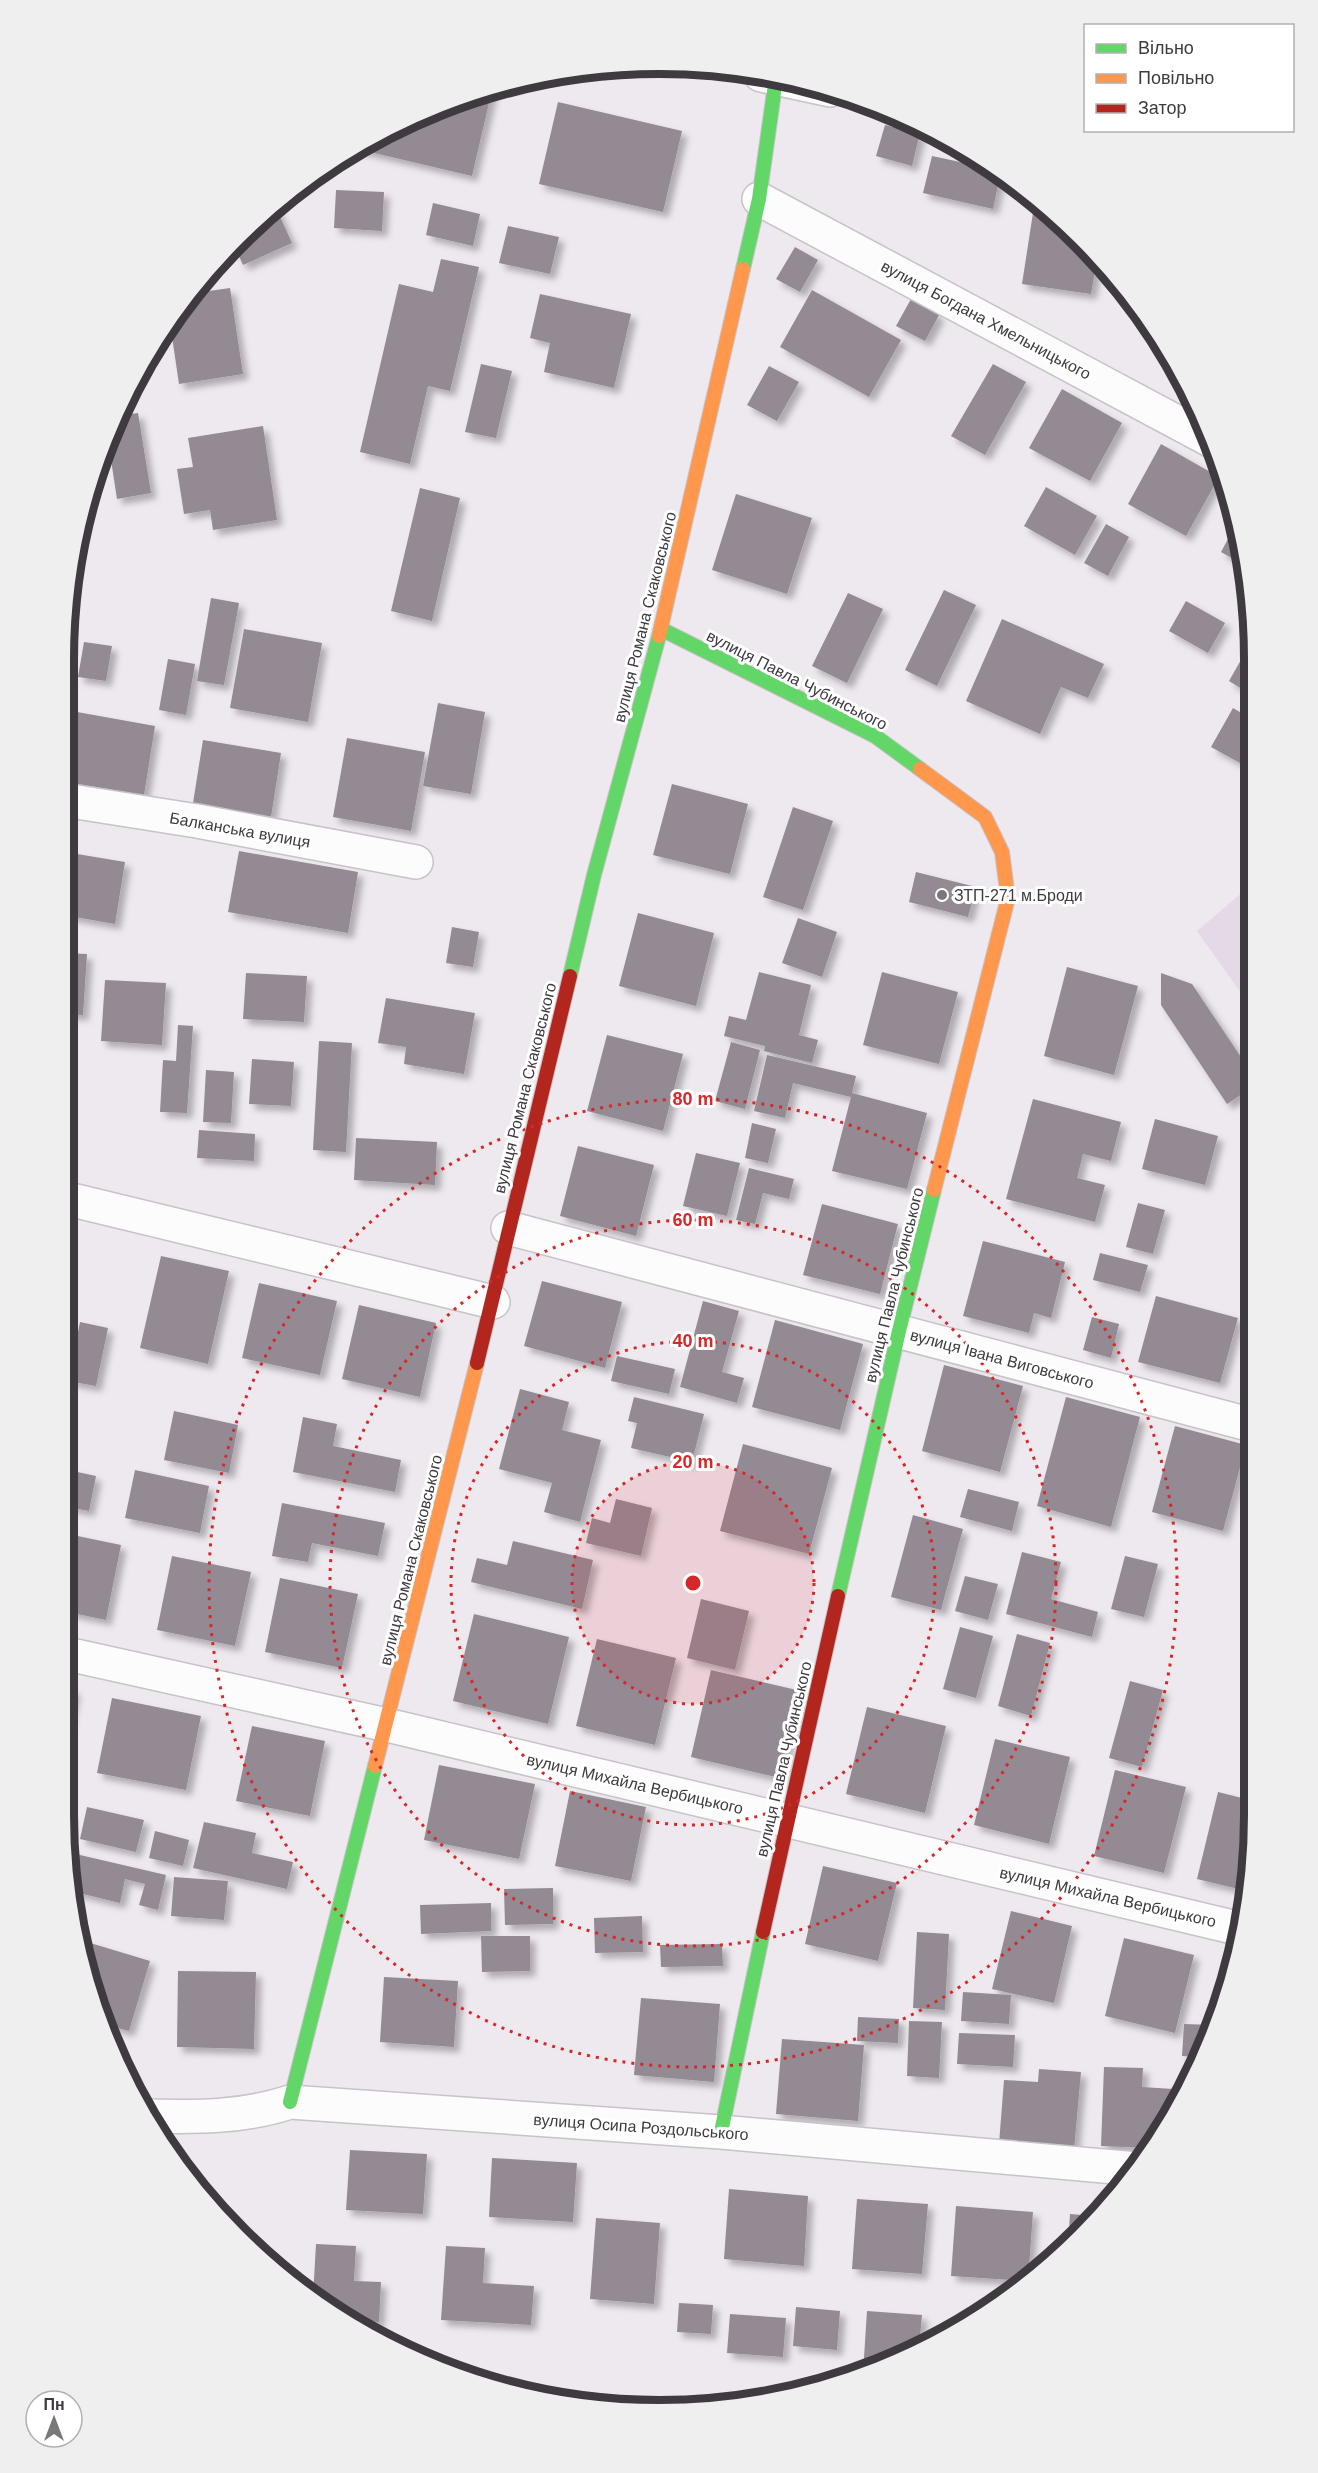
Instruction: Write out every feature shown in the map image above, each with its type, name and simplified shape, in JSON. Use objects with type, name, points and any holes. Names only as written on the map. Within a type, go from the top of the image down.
[{"type":"street","name":"вулиця Романа Скаковського","points":[[290,2102],[493,1302],[508,1228],[594,875],[661,629],[759,199],[768,84]]},
{"type":"street","name":"вулиця Богдана Хмельницького","points":[[759,199],[1200,434]]},
{"type":"street","name":"вулиця Павла Чубинського","points":[[661,629],[875,736],[985,817],[1002,852],[1008,898],[898,1331],[786,1820],[721,2132]]},
{"type":"street","name":"Балканська вулиця","points":[[74,802],[197,821],[416,862]]},
{"type":"street","points":[[74,1200],[493,1302]]},
{"type":"street","name":"вулиця Івана Виговського","points":[[508,1228],[1244,1423]]},
{"type":"street","name":"вулиця Михайла Вербицького","points":[[74,1655],[387,1725],[1233,1927]]},
{"type":"street","name":"вулиця Осипа Роздольського","points":[[158,2116],[216,2117],[265,2110],[290,2102],[721,2132],[1125,2168]]},
{"type":"shaded area","points":[[1244,891],[1244,997],[1197,931]]},
{"type":"building","points":[[490,99],[472,176],[367,151],[435,118]]},
{"type":"building","points":[[558,102],[682,131],[663,212],[539,184]]},
{"type":"building","points":[[885,125],[920,135],[912,166],[876,156]]},
{"type":"building","points":[[932,156],[972,165],[999,182],[993,209],[923,193]]},
{"type":"building","points":[[336,190],[384,192],[382,231],[334,228]]},
{"type":"building","points":[[433,203],[480,214],[473,246],[426,235]]},
{"type":"building","points":[[1033,213],[1045,219],[1095,269],[1091,294],[1022,284]]},
{"type":"building","points":[[279,214],[292,243],[243,265],[238,253]]},
{"type":"building","points":[[508,226],[559,237],[550,274],[499,263]]},
{"type":"building","points":[[795,247],[818,260],[800,292],[776,279]]},
{"type":"building","points":[[441,259],[479,267],[450,391],[428,386],[410,464],[360,452],[399,284],[433,292]]},
{"type":"building","points":[[230,288],[243,374],[179,384],[172,334],[203,292]]},
{"type":"building","points":[[812,290],[901,340],[869,397],[780,347]]},
{"type":"building","points":[[540,294],[631,314],[614,388],[544,372],[550,343],[530,338]]},
{"type":"building","points":[[911,299],[939,315],[925,341],[896,326]]},
{"type":"building","points":[[481,364],[512,371],[496,438],[465,432]]},
{"type":"building","points":[[993,364],[1026,382],[985,455],[951,436]]},
{"type":"building","points":[[769,366],[799,382],[777,421],[747,405]]},
{"type":"building","points":[[1062,389],[1122,423],[1090,481],[1029,448]]},
{"type":"building","points":[[138,413],[151,493],[117,499],[110,456],[127,415]]},
{"type":"building","points":[[263,426],[277,520],[213,530],[210,510],[184,514],[177,469],[193,467],[188,438]]},
{"type":"building","points":[[1161,444],[1214,474],[1216,481],[1186,536],[1128,504]]},
{"type":"building","points":[[1046,487],[1097,516],[1075,555],[1024,526]]},
{"type":"building","points":[[420,488],[460,498],[432,621],[391,611]]},
{"type":"building","points":[[736,494],[812,518],[787,594],[712,570]]},
{"type":"building","points":[[1106,524],[1129,537],[1108,576],[1084,563]]},
{"type":"building","points":[[1231,534],[1235,560],[1221,552]]},
{"type":"building","points":[[944,590],[976,605],[937,686],[905,670]]},
{"type":"building","points":[[848,593],[883,609],[847,683],[812,666]]},
{"type":"building","points":[[211,598],[239,603],[224,685],[197,681]]},
{"type":"building","points":[[1186,601],[1225,623],[1208,653],[1169,631]]},
{"type":"building","points":[[1002,619],[1104,664],[1088,698],[1061,687],[1040,734],[966,701]]},
{"type":"building","points":[[244,629],[322,643],[308,722],[230,708]]},
{"type":"building","points":[[84,642],[112,646],[106,681],[78,677]]},
{"type":"building","points":[[1244,655],[1244,690],[1229,681]]},
{"type":"building","points":[[168,659],[195,664],[186,715],[159,710]]},
{"type":"building","points":[[438,703],[485,712],[471,794],[423,786]]},
{"type":"building","points":[[1233,708],[1244,714],[1244,756],[1240,763],[1211,747]]},
{"type":"building","points":[[77,712],[155,726],[144,795],[74,783],[74,731]]},
{"type":"building","points":[[347,738],[425,752],[411,831],[333,817]]},
{"type":"building","points":[[203,740],[281,753],[271,817],[193,803]]},
{"type":"building","points":[[672,784],[748,804],[730,874],[653,855]]},
{"type":"building","points":[[793,807],[833,821],[803,910],[763,897]]},
{"type":"building","points":[[239,851],[358,872],[348,933],[228,912]]},
{"type":"building","points":[[74,854],[125,862],[115,924],[74,917]]},
{"type":"building","name":"ЗТП-271 м.Броди","points":[[916,872],[976,887],[968,917],[909,902]]},
{"type":"building","points":[[638,913],[714,933],[696,1006],[619,986]]},
{"type":"building","points":[[798,918],[837,932],[822,977],[782,963]]},
{"type":"building","points":[[452,927],[479,932],[473,967],[446,963]]},
{"type":"building","points":[[74,953],[87,954],[83,1015],[74,1015]]},
{"type":"building","points":[[1067,967],[1138,986],[1114,1075],[1044,1056]]},
{"type":"building","points":[[759,972],[811,985],[799,1035],[818,1040],[812,1063],[764,1051],[765,1046],[724,1036],[729,1016],[746,1020]]},
{"type":"building","points":[[882,972],[958,992],[939,1064],[863,1045]]},
{"type":"building","points":[[246,973],[307,976],[304,1022],[243,1019]]},
{"type":"building","points":[[1161,973],[1192,984],[1244,1062],[1244,1093],[1227,1104],[1161,1005]]},
{"type":"building","points":[[105,980],[166,983],[162,1045],[101,1041]]},
{"type":"building","points":[[386,998],[475,1013],[464,1074],[404,1064],[406,1047],[378,1043]]},
{"type":"building","points":[[178,1025],[193,1026],[187,1113],[160,1112],[163,1060],[176,1061]]},
{"type":"building","points":[[607,1035],[683,1054],[663,1131],[587,1111]]},
{"type":"building","points":[[319,1041],[352,1043],[346,1152],[313,1150]]},
{"type":"building","points":[[731,1042],[760,1050],[745,1109],[715,1101]]},
{"type":"building","points":[[767,1055],[856,1076],[852,1093],[927,1113],[907,1189],[832,1171],[851,1097],[793,1083],[785,1118],[754,1111]]},
{"type":"building","points":[[252,1059],[294,1062],[291,1106],[249,1104]]},
{"type":"building","points":[[206,1070],[234,1072],[231,1123],[203,1122]]},
{"type":"building","points":[[1033,1099],[1121,1122],[1111,1161],[1083,1154],[1077,1178],[1105,1185],[1095,1222],[1006,1199]]},
{"type":"building","points":[[1155,1119],[1218,1136],[1205,1185],[1142,1169]]},
{"type":"building","points":[[752,1123],[776,1129],[768,1163],[745,1158]]},
{"type":"building","points":[[199,1130],[255,1134],[254,1161],[197,1158]]},
{"type":"building","points":[[356,1138],[437,1142],[435,1185],[354,1180]]},
{"type":"building","points":[[578,1146],[654,1165],[636,1236],[560,1216]]},
{"type":"building","points":[[696,1153],[740,1163],[727,1216],[683,1206]]},
{"type":"building","points":[[749,1168],[794,1179],[789,1199],[763,1193],[755,1224],[736,1220]]},
{"type":"building","points":[[1138,1203],[1165,1210],[1153,1254],[1126,1247]]},
{"type":"building","points":[[822,1204],[898,1224],[880,1294],[803,1275]]},
{"type":"building","points":[[983,1241],[1065,1262],[1051,1318],[1034,1313],[1029,1333],[963,1316]]},
{"type":"building","points":[[1100,1253],[1148,1265],[1140,1292],[1093,1280]]},
{"type":"building","points":[[161,1256],[229,1271],[208,1364],[140,1348]]},
{"type":"building","points":[[542,1281],[622,1302],[605,1368],[524,1346]]},
{"type":"building","points":[[259,1283],[337,1301],[320,1375],[242,1358]]},
{"type":"building","points":[[1156,1296],[1238,1318],[1220,1383],[1138,1362]]},
{"type":"building","points":[[703,1301],[739,1311],[722,1372],[744,1378],[737,1403],[680,1387]]},
{"type":"building","points":[[359,1305],[436,1323],[420,1397],[342,1379]]},
{"type":"building","points":[[1092,1317],[1119,1324],[1111,1358],[1083,1350]]},
{"type":"building","points":[[775,1320],[863,1344],[840,1430],[752,1407]]},
{"type":"building","points":[[80,1322],[108,1328],[96,1386],[74,1382],[74,1352]]},
{"type":"building","points":[[617,1356],[675,1369],[669,1394],[611,1381]]},
{"type":"building","points":[[944,1365],[1023,1386],[1000,1472],[922,1451]]},
{"type":"building","points":[[520,1389],[569,1402],[562,1430],[601,1440],[580,1522],[544,1512],[552,1483],[499,1469]]},
{"type":"building","points":[[634,1397],[704,1414],[692,1462],[631,1448],[637,1423],[628,1421]]},
{"type":"building","points":[[1066,1397],[1140,1417],[1111,1527],[1037,1506]]},
{"type":"building","points":[[174,1411],[238,1425],[229,1473],[164,1460]]},
{"type":"building","points":[[303,1417],[337,1424],[333,1446],[401,1460],[395,1492],[293,1472]]},
{"type":"building","points":[[1175,1426],[1244,1444],[1244,1452],[1223,1531],[1152,1512]]},
{"type":"building","points":[[743,1444],[832,1468],[809,1554],[720,1531]]},
{"type":"building","points":[[135,1470],[209,1486],[200,1533],[125,1518]]},
{"type":"building","points":[[74,1471],[96,1476],[89,1511],[74,1508]]},
{"type":"building","points":[[968,1489],[1019,1502],[1012,1531],[960,1517]]},
{"type":"building","points":[[616,1499],[652,1508],[641,1556],[586,1543],[592,1518],[610,1523]]},
{"type":"building","points":[[282,1503],[385,1523],[378,1556],[312,1543],[308,1562],[272,1556]]},
{"type":"building","points":[[913,1515],[963,1529],[941,1610],[891,1597]]},
{"type":"building","points":[[74,1535],[121,1545],[106,1620],[74,1613]]},
{"type":"building","points":[[513,1541],[593,1560],[582,1609],[471,1582],[477,1558],[507,1565]]},
{"type":"building","points":[[1022,1552],[1061,1562],[1051,1599],[1098,1612],[1092,1637],[1006,1614]]},
{"type":"building","points":[[172,1556],[251,1572],[235,1646],[157,1630]]},
{"type":"building","points":[[1125,1556],[1158,1564],[1144,1617],[1111,1609]]},
{"type":"building","points":[[965,1576],[998,1584],[988,1620],[955,1611]]},
{"type":"building","points":[[280,1578],[358,1594],[342,1668],[265,1652]]},
{"type":"building","points":[[701,1599],[749,1611],[735,1670],[687,1658]]},
{"type":"building","points":[[474,1614],[569,1637],[548,1724],[453,1701]]},
{"type":"building","points":[[960,1627],[993,1636],[976,1698],[943,1689]]},
{"type":"building","points":[[1017,1634],[1050,1643],[1031,1716],[998,1706]]},
{"type":"building","points":[[597,1639],[676,1658],[655,1745],[576,1726]]},
{"type":"building","points":[[711,1670],[801,1691],[780,1778],[691,1757]]},
{"type":"building","points":[[1130,1681],[1163,1690],[1142,1767],[1109,1758]]},
{"type":"building","points":[[112,1698],[201,1716],[186,1790],[97,1773]]},
{"type":"building","points":[[867,1707],[946,1726],[925,1813],[846,1794]]},
{"type":"building","points":[[252,1726],[325,1741],[310,1816],[236,1801]]},
{"type":"building","points":[[995,1739],[1070,1757],[1049,1844],[974,1825]]},
{"type":"building","points":[[439,1765],[535,1784],[519,1859],[424,1840]]},
{"type":"building","points":[[1115,1770],[1186,1787],[1164,1873],[1094,1856]]},
{"type":"building","points":[[570,1791],[646,1807],[631,1881],[555,1866]]},
{"type":"building","points":[[1218,1792],[1244,1798],[1243,1852],[1239,1889],[1197,1879]]},
{"type":"building","points":[[87,1807],[144,1820],[136,1852],[80,1839]]},
{"type":"building","points":[[204,1822],[256,1833],[252,1853],[293,1862],[287,1889],[193,1868]]},
{"type":"building","points":[[155,1831],[189,1840],[183,1866],[149,1858]]},
{"type":"building","points":[[75,1854],[166,1875],[158,1910],[139,1905],[145,1884],[125,1879],[120,1903],[79,1893]]},
{"type":"building","points":[[823,1866],[897,1883],[878,1961],[805,1944]]},
{"type":"building","points":[[174,1877],[228,1881],[224,1920],[171,1916]]},
{"type":"building","points":[[553,1888],[553,1924],[505,1925],[504,1889]]},
{"type":"building","points":[[491,1903],[491,1931],[421,1934],[420,1905]]},
{"type":"building","points":[[1011,1911],[1072,1926],[1054,2003],[992,1989]]},
{"type":"building","points":[[642,1916],[643,1952],[595,1953],[594,1918]]},
{"type":"building","points":[[917,1932],[949,1934],[945,2010],[913,2008]]},
{"type":"building","points":[[481,1936],[530,1936],[530,1971],[482,1972]]},
{"type":"building","points":[[1124,1938],[1194,1955],[1175,2033],[1105,2016]]},
{"type":"building","points":[[88,1942],[150,1961],[129,2031],[114,2027],[93,1966]]},
{"type":"building","points":[[722,1944],[723,1966],[661,1967],[660,1945]]},
{"type":"building","points":[[178,1971],[256,1972],[254,2049],[177,2047]]},
{"type":"building","points":[[384,1977],[458,1981],[454,2047],[380,2042]]},
{"type":"building","points":[[963,1992],[1011,1995],[1009,2024],[961,2021]]},
{"type":"building","points":[[641,1998],[720,2004],[714,2082],[634,2075]]},
{"type":"building","points":[[858,2017],[899,2019],[898,2043],[857,2041]]},
{"type":"building","points":[[909,2021],[942,2022],[939,2078],[907,2076]]},
{"type":"building","points":[[1184,2024],[1205,2025],[1192,2057],[1182,2056]]},
{"type":"building","points":[[959,2033],[1015,2035],[1013,2067],[957,2064]]},
{"type":"building","points":[[782,2039],[864,2045],[858,2121],[776,2114]]},
{"type":"building","points":[[1104,2067],[1143,2068],[1142,2087],[1173,2089],[1166,2107],[1140,2148],[1101,2146]]},
{"type":"building","points":[[1039,2069],[1081,2072],[1074,2150],[999,2144],[1004,2080],[1038,2082]]},
{"type":"building","points":[[350,2150],[427,2154],[423,2214],[346,2210]]},
{"type":"building","points":[[492,2158],[577,2163],[573,2222],[489,2217]]},
{"type":"building","points":[[729,2189],[808,2196],[804,2266],[724,2259]]},
{"type":"building","points":[[857,2199],[928,2204],[922,2274],[852,2269]]},
{"type":"building","points":[[956,2206],[1033,2212],[1029,2267],[1015,2279],[951,2276]]},
{"type":"building","points":[[1070,2214],[1085,2215],[1073,2228],[1069,2232]]},
{"type":"building","points":[[596,2218],[660,2223],[654,2304],[590,2299]]},
{"type":"building","points":[[316,2244],[356,2246],[354,2281],[381,2282],[379,2322],[366,2321],[314,2287]]},
{"type":"building","points":[[446,2246],[485,2248],[483,2283],[534,2286],[531,2325],[441,2320]]},
{"type":"building","points":[[679,2303],[713,2305],[711,2334],[677,2332]]},
{"type":"building","points":[[796,2307],[840,2311],[837,2350],[793,2346]]},
{"type":"building","points":[[867,2311],[922,2315],[920,2338],[864,2362]]},
{"type":"building","points":[[730,2314],[786,2318],[783,2357],[727,2353]]},
{"type":"traffic: fast","points":[[743,269],[759,199],[775,85]]},
{"type":"traffic: fast","points":[[661,629],[875,736],[920,769]]},
{"type":"traffic: fast","points":[[570,976],[594,875],[659,636]]},
{"type":"traffic: fast","points":[[838,1596],[934,1190]]},
{"type":"traffic: fast","points":[[290,2102],[375,1766]]},
{"type":"traffic: fast","points":[[721,2132],[763,1932]]},
{"type":"traffic: slow","points":[[659,636],[743,269]]},
{"type":"traffic: slow","points":[[920,769],[985,817],[1002,852],[1008,898],[934,1190]]},
{"type":"traffic: slow","points":[[375,1766],[477,1363]]},
{"type":"traffic: jam","points":[[477,1363],[570,976]]},
{"type":"traffic: jam","points":[[763,1932],[838,1596]]},
{"type":"place","name":"ЗТП-271 м.Броди","points":[[942,895]]}]
